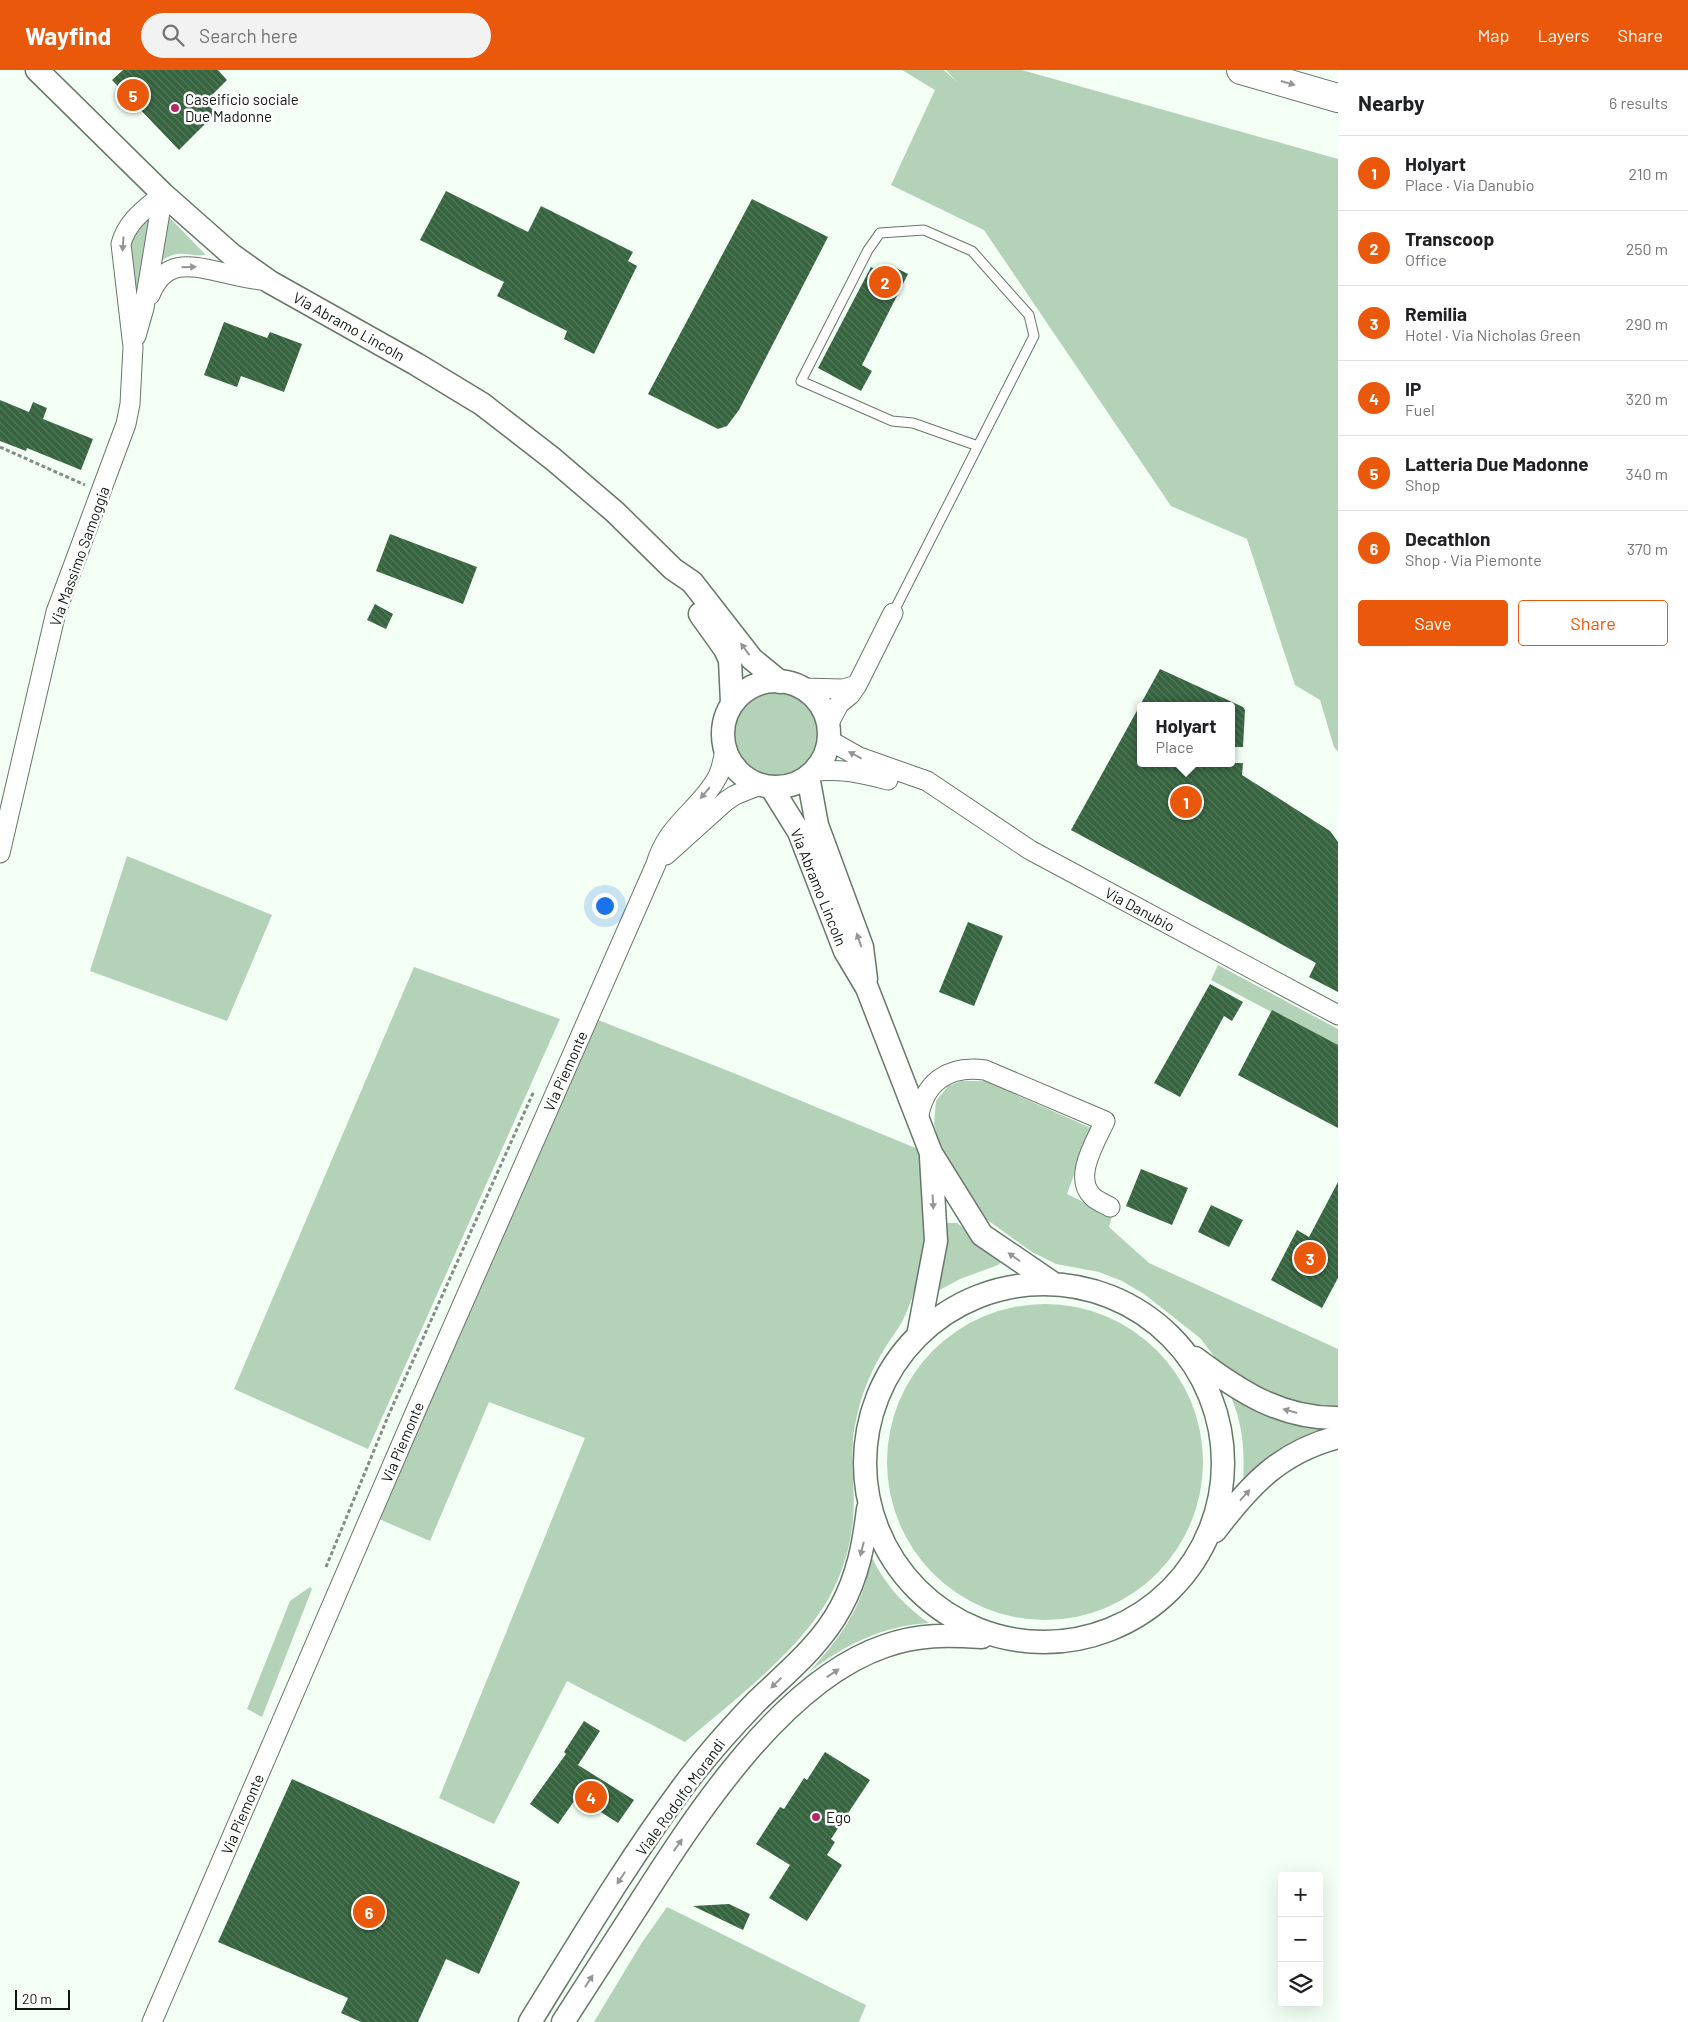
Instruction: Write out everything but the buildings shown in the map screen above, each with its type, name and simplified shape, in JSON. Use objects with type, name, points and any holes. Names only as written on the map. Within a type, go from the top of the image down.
[{"type":"highway","points":[[1241,70],[1338,98]]},
{"type":"street","name":"Via Abramo Lincoln","points":[[37,70],[163,194],[232,256],[270,282],[416,364],[482,404],[553,459],[615,512],[673,569],[692,582],[752,658],[791,685]]},
{"type":"street","name":"Via Massimo Samoggia","points":[[134,347],[121,244],[124,233],[143,202],[146,193],[145,176]]},
{"type":"street","name":"Via Massimo Samoggia","points":[[131,222],[163,194]]},
{"type":"street","name":"Via Massimo Samoggia","points":[[0,853],[56,612],[126,424],[130,404],[134,347],[144,308],[163,194]]},
{"type":"street","name":"Via Massimo Samoggia","points":[[144,308],[158,280],[176,268],[192,265],[270,282]]},
{"type":"street","name":"Via Abramo Lincoln","points":[[673,569],[679,586],[713,632],[730,660],[732,703]]},
{"type":"street","points":[[857,685],[843,689],[791,685],[772,681],[758,684],[745,691],[732,703],[725,718],[722,735],[725,750],[734,767],[746,778],[766,786],[792,785],[810,774],[818,766],[825,754],[828,732],[839,704],[850,695],[857,685],[893,613]]},
{"type":"street","points":[[791,685],[813,697],[823,710],[828,732]]},
{"type":"street","name":"Via Danubio","points":[[828,732],[858,757],[927,781],[1030,850],[1338,1015]]},
{"type":"street","name":"Via Piemonte","points":[[152,2022],[414,1416],[656,864],[660,849],[672,832],[715,782],[722,765],[725,750]]},
{"type":"street","name":"Via Danubio","points":[[810,774],[838,769],[865,773],[923,790],[947,794]]},
{"type":"street","name":"Via Abramo Lincoln","points":[[810,774],[817,825],[862,947],[868,988]]},
{"type":"street","name":"Via Abramo Lincoln","points":[[766,786],[799,832],[844,951],[868,988],[930,1153],[982,1235],[1054,1284]]},
{"type":"street","name":"Via Piemonte","points":[[656,864],[726,801],[741,792],[766,786]]},
{"type":"street","points":[[918,1120],[924,1100],[938,1079],[953,1070],[969,1067],[985,1070],[1105,1121],[1084,1171],[1085,1184],[1092,1197],[1110,1207]]},
{"type":"street","name":"Via Abramo Lincoln","points":[[918,1336],[936,1240],[930,1153]]},
{"type":"street","name":"Viale Rodolfo Morandi","points":[[563,2022],[697,1817],[731,1772],[768,1730],[806,1693],[843,1667],[885,1646],[938,1635],[1004,1638],[1033,1642],[1062,1642],[1092,1636],[1119,1626],[1145,1612],[1168,1593],[1188,1571],[1204,1546],[1215,1519],[1222,1490],[1223,1450],[1221,1431],[1213,1402],[1201,1375],[1184,1350],[1153,1321],[1116,1299],[1096,1292],[1054,1284],[1021,1286],[981,1296],[958,1306],[918,1336],[896,1362],[876,1400],[869,1424],[865,1450],[865,1475],[869,1500],[884,1543],[895,1562],[914,1586],[942,1611],[961,1622],[1004,1638]]},
{"type":"street","points":[[1184,1350],[1240,1391],[1260,1401],[1309,1416],[1338,1418]]},
{"type":"street","points":[[1204,1546],[1247,1492],[1280,1461],[1319,1442],[1338,1437]]},
{"type":"street","name":"Viale Rodolfo Morandi","points":[[530,2022],[616,1885],[683,1787],[729,1730],[813,1646],[829,1626],[852,1583],[865,1539],[869,1500]]},
{"type":"lane","points":[[893,613],[1034,336],[1029,315],[972,250],[924,230],[880,233],[868,250],[801,381],[892,421],[913,423],[978,446]]},
{"type":"path","points":[[0,447],[102,492]]},
{"type":"green space","points":[[902,70],[944,70],[957,82],[946,70],[1022,70],[1338,159],[1338,752],[1334,747],[1320,700],[1295,685],[1247,539],[1171,506],[984,230],[891,185],[935,90]]},
{"type":"green space","points":[[169,217],[205,255],[179,254],[161,261],[166,218]]},
{"type":"green space","points":[[149,218],[152,219],[140,286],[135,286],[129,249],[134,234]]},
{"type":"green space","points":[[776,692],[792,695],[800,699],[812,711],[816,719],[819,735],[816,751],[812,759],[800,771],[792,775],[776,778],[760,775],[752,771],[740,759],[736,751],[733,735],[736,719],[740,711],[752,699],[760,695]]},
{"type":"green space","points":[[127,856],[272,915],[227,1021],[90,971]]},
{"type":"green space","points":[[1218,965],[1338,1029],[1338,1047],[1211,980]]},
{"type":"green space","points":[[414,967],[560,1019],[368,1449],[234,1389]]},
{"type":"green space","points":[[598,1020],[736,1074],[918,1149],[926,1191],[925,1237],[917,1282],[910,1303],[902,1322],[875,1366],[866,1385],[860,1405],[853,1437],[854,1507],[850,1539],[838,1579],[816,1618],[783,1656],[763,1675],[685,1742],[567,1681],[494,1824],[439,1798],[585,1438],[489,1402],[430,1541],[379,1519]]},
{"type":"green space","points":[[962,1081],[985,1081],[1091,1128],[1067,1194],[1112,1216],[1109,1227],[1149,1263],[1338,1349],[1338,1408],[1309,1407],[1264,1392],[1220,1364],[1200,1338],[1144,1294],[1122,1281],[1099,1272],[1056,1264],[1032,1252],[986,1219],[968,1199],[947,1170],[934,1124],[936,1101],[948,1086]]},
{"type":"green space","points":[[947,1223],[957,1223],[1003,1260],[998,1265],[960,1279],[936,1292]]},
{"type":"green space","points":[[1045,1304],[1076,1307],[1105,1316],[1133,1331],[1157,1350],[1176,1374],[1191,1402],[1200,1431],[1203,1462],[1200,1493],[1191,1522],[1176,1550],[1157,1574],[1133,1593],[1105,1608],[1076,1617],[1045,1620],[1014,1617],[985,1608],[957,1593],[933,1574],[914,1550],[899,1522],[890,1493],[887,1462],[890,1431],[899,1402],[914,1374],[933,1350],[957,1331],[985,1316],[1014,1307]]},
{"type":"green space","points":[[1231,1397],[1273,1417],[1337,1427],[1308,1436],[1285,1447],[1265,1461],[1243,1482],[1244,1460],[1242,1439]]},
{"type":"green space","points":[[870,1554],[888,1584],[910,1608],[929,1623],[895,1628],[864,1639],[835,1654],[808,1673],[835,1642],[850,1619],[866,1581]]},
{"type":"green space","points":[[310,1587],[312,1589],[262,1717],[247,1709],[290,1601]]},
{"type":"green space","points":[[667,1907],[866,2005],[859,2022],[594,2022],[641,1944]]},
{"type":"place","name":"Latteria Due Madonne","points":[[133,95]]},
{"type":"place","name":"Caseificio sociale Due Madonne","points":[[175,108]]},
{"type":"place","name":"Transcoop","points":[[885,282]]},
{"type":"place","name":"Holyart","points":[[1186,802]]},
{"type":"place","name":"Remilia","points":[[1310,1258]]},
{"type":"place","name":"IP","points":[[591,1797]]},
{"type":"place","name":"Ego","points":[[816,1817]]},
{"type":"place","name":"Decathlon","points":[[369,1912]]}]
